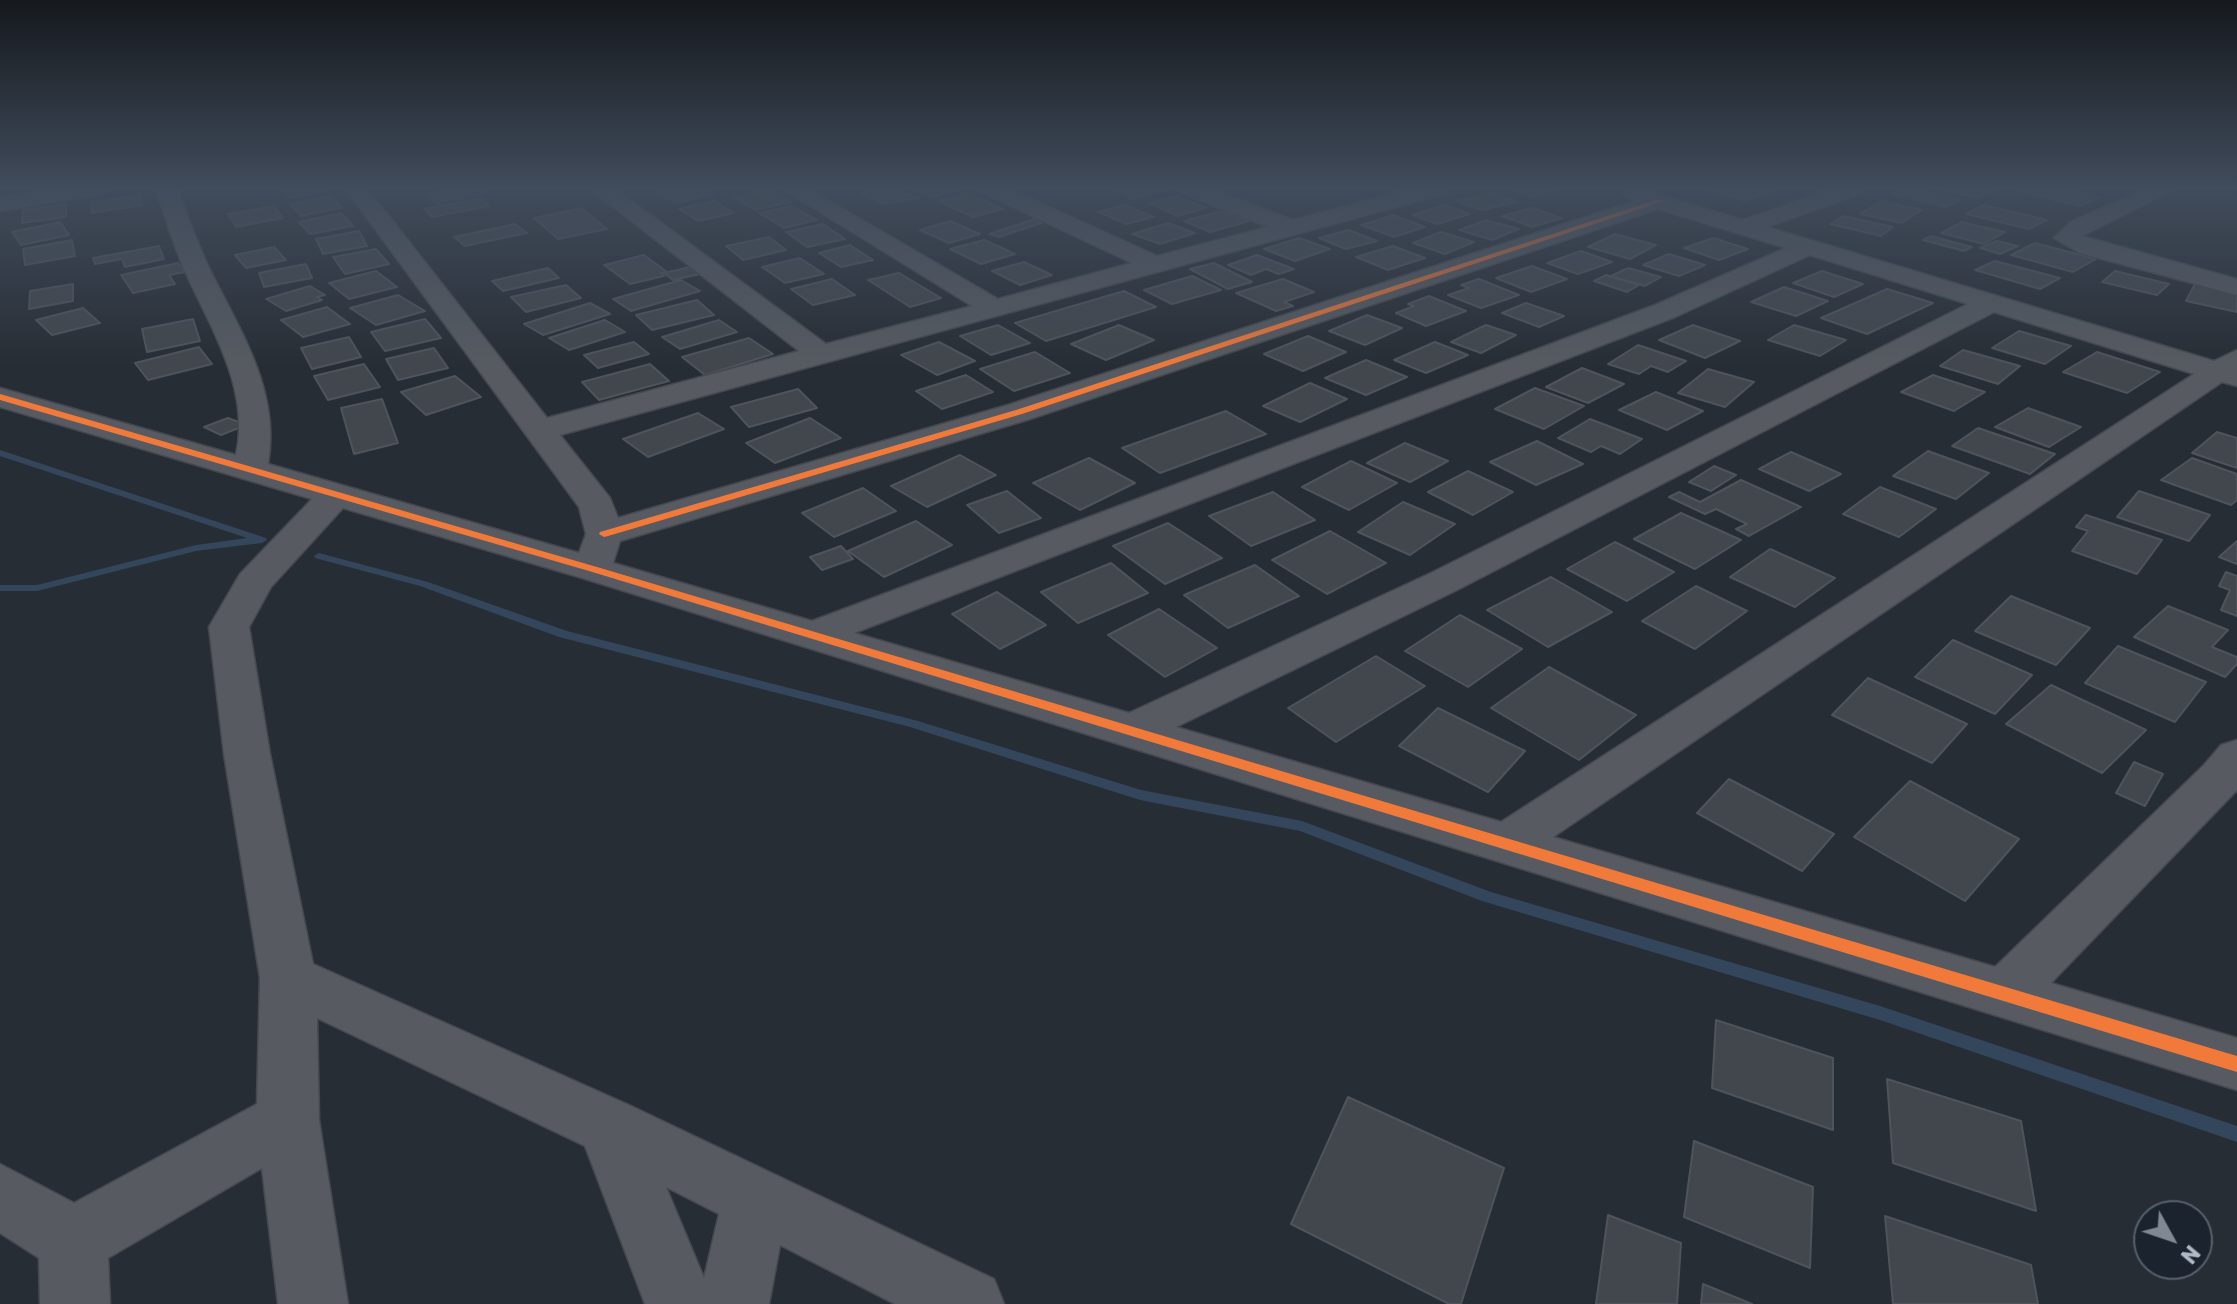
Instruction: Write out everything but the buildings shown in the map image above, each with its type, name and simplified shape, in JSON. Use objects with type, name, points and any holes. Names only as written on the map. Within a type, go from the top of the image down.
[{"type":"street","points":[[189,249],[242,358],[255,410],[257,448],[249,472]]},
{"type":"street","points":[[402,249],[597,506],[599,552]]},
{"type":"street","points":[[681,249],[823,356]]},
{"type":"street","points":[[895,249],[993,307]]},
{"type":"street","points":[[1122,249],[1154,264]]},
{"type":"street","points":[[540,430],[1212,249]]},
{"type":"street","points":[[599,552],[1514,249]]},
{"type":"street","points":[[812,635],[1665,311],[1805,249]]},
{"type":"street","points":[[1815,249],[2231,369]]},
{"type":"street","points":[[2092,249],[2237,287]]},
{"type":"street","points":[[1130,731],[1445,581],[1993,302]]},
{"type":"street","points":[[1506,844],[2231,369]]},
{"type":"street","points":[[0,397],[334,496],[599,552],[812,635],[2237,1064]]},
{"type":"street","points":[[313,1304],[288,1120],[288,978],[247,754],[229,627],[254,582],[334,496]]},
{"type":"street","points":[[2004,994],[2232,772]]},
{"type":"street","points":[[288,978],[609,1126],[969,1304]]},
{"type":"street","points":[[0,1196],[74,1272],[288,1120]]},
{"type":"street","points":[[609,1126],[680,1304]]},
{"type":"street","points":[[734,1304],[755,1198]]},
{"type":"waterway","points":[[0,453],[262,540]]},
{"type":"waterway","points":[[0,588],[37,588],[196,548],[259,540]]},
{"type":"waterway","points":[[319,556],[424,584],[563,634],[913,724],[1140,795],[1302,826],[1487,897],[1880,1013],[2237,1134]]},
{"type":"cycle path","points":[[604,534],[1019,412],[1514,249]]},
{"type":"cycle path","points":[[0,397],[593,569],[2237,1064]]}]
